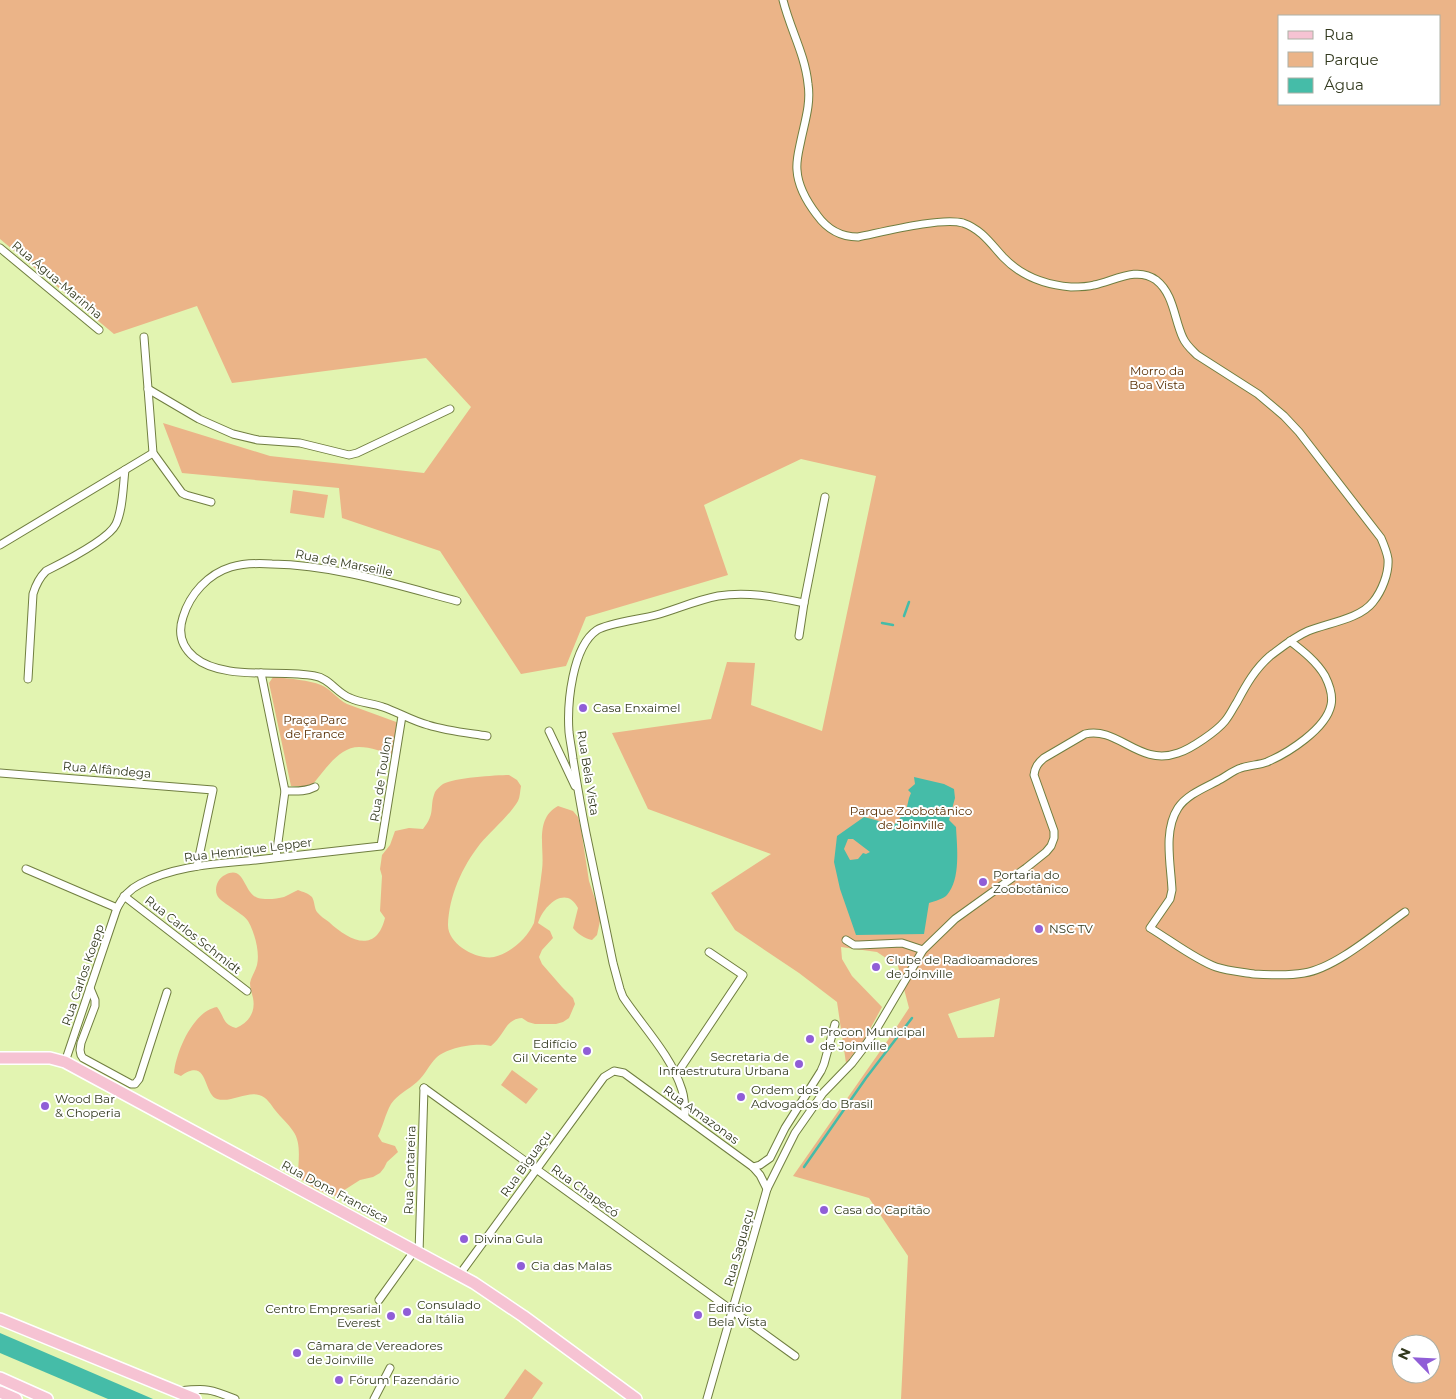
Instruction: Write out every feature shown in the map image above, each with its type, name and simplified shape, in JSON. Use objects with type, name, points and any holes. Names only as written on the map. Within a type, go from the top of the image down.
[{"type":"main road","name":"Rua Dona Francisca","points":[[0,1058],[50,1058],[64,1062],[460,1274],[523,1316],[636,1399]]},
{"type":"main road","points":[[0,1319],[195,1399]]},
{"type":"main road","points":[[0,1378],[47,1399]]},
{"type":"main road","points":[[0,1392],[16,1399]]},
{"type":"street","points":[[783,0],[801,50],[808,84],[809,105],[797,156],[799,182],[805,198],[821,221],[837,234],[848,237],[858,237],[946,221],[962,223],[973,228],[986,238],[1014,268],[1033,278],[1054,284],[1084,287],[1128,275],[1147,275],[1156,281],[1170,301],[1183,339],[1190,349],[1258,394],[1284,416],[1315,452],[1381,538],[1386,550],[1387,572],[1373,603],[1363,611],[1308,631],[1290,641],[1318,665],[1325,676],[1330,689],[1331,705],[1326,716],[1310,735],[1285,753],[1265,762],[1241,768],[1189,797],[1179,807],[1172,819],[1170,834],[1172,890],[1170,899],[1150,928],[1206,963],[1218,968],[1269,975],[1305,973],[1324,966],[1354,950],[1404,912]]},
{"type":"street","name":"Rua Água-Marinha","points":[[0,249],[99,330]]},
{"type":"street","points":[[144,337],[153,453],[182,493],[210,502]]},
{"type":"street","points":[[148,389],[199,419],[233,434],[258,440],[300,443],[350,455],[450,409]]},
{"type":"street","points":[[0,546],[153,453]]},
{"type":"street","points":[[28,679],[33,594],[36,584],[46,572],[112,530],[120,512],[125,470]]},
{"type":"street","points":[[800,636],[804,603],[825,497]]},
{"type":"street","name":"Rua de Marseille","points":[[457,601],[323,568],[253,563],[227,569],[212,576],[196,592],[189,603],[182,620],[180,633],[192,656],[207,666],[226,670],[319,677],[348,698],[381,706],[402,716],[437,728],[487,736]]},
{"type":"street","name":"Rua Bela Vista","points":[[685,1117],[683,1091],[676,1075],[660,1048],[623,997],[620,989],[578,794],[569,734],[569,696],[579,655],[588,640],[598,630],[609,625],[656,615],[716,596],[750,594],[772,596],[804,603]]},
{"type":"street","name":"Rua Saguaçu","points":[[707,1399],[767,1189],[803,1120],[822,1093],[852,1063],[877,1028],[923,950],[955,919],[1026,868],[1051,846],[1054,832],[1034,776],[1038,763],[1085,734],[1093,732],[1106,735],[1136,750],[1151,755],[1170,756],[1179,753],[1202,740],[1225,721],[1255,671],[1290,641]]},
{"type":"street","points":[[261,673],[285,791],[276,857]]},
{"type":"street","name":"Rua de Toulon","points":[[381,846],[402,716]]},
{"type":"street","points":[[549,731],[578,794]]},
{"type":"street","name":"Rua Alfândega","points":[[0,773],[213,790],[197,866]]},
{"type":"street","points":[[285,791],[304,791],[315,787]]},
{"type":"street","name":"Rua Henrique Lepper","points":[[124,896],[140,884],[151,879],[197,866],[381,846]]},
{"type":"street","points":[[26,870],[117,908]]},
{"type":"street","name":"Rua Carlos Koepp","points":[[64,1062],[117,908],[124,896]]},
{"type":"street","name":"Rua Carlos Schmidt","points":[[124,896],[248,991]]},
{"type":"street","points":[[846,940],[854,945],[902,943],[923,950]]},
{"type":"street","points":[[676,1075],[743,975],[709,952]]},
{"type":"street","points":[[90,988],[96,1000],[81,1043],[81,1055],[83,1058],[131,1084],[135,1084],[139,1079],[167,992]]},
{"type":"street","points":[[753,1167],[766,1162],[774,1152],[785,1128],[824,1064],[835,1024]]},
{"type":"street","name":"Rua Amazonas","points":[[614,1071],[624,1073],[753,1167],[760,1175],[767,1189]]},
{"type":"street","name":"Rua Biguaçu","points":[[460,1274],[604,1077],[614,1071]]},
{"type":"street","name":"Rua Cantareira","points":[[417,1251],[424,1088]]},
{"type":"street","name":"Rua Chapecó","points":[[424,1088],[795,1356]]},
{"type":"street","points":[[798,1107],[812,1106]]},
{"type":"street","points":[[798,1107],[802,1113],[803,1120]]},
{"type":"street","points":[[774,1152],[783,1156]]},
{"type":"street","points":[[380,1300],[417,1251]]},
{"type":"street","points":[[374,1399],[390,1368]]},
{"type":"street","points":[[177,1392],[202,1388],[235,1399]]},
{"type":"green space","name":"Morro da Boa Vista","points":[[0,0],[1456,0],[1456,1399],[901,1399],[908,1256],[869,1198],[793,1176],[909,1008],[898,966],[877,952],[841,947],[842,959],[852,976],[882,1007],[863,1042],[846,1063],[837,1002],[799,973],[735,930],[711,893],[771,854],[648,809],[612,733],[711,719],[727,662],[755,663],[751,705],[822,731],[876,476],[801,459],[704,505],[728,575],[586,617],[566,666],[521,674],[440,551],[342,518],[339,488],[182,473],[163,423],[270,456],[424,473],[471,407],[426,358],[232,383],[197,306],[114,334],[0,239]],"holes":[[[1000,998],[994,1037],[958,1038],[948,1014]]]},
{"type":"green space","points":[[293,490],[328,495],[324,518],[290,513]]},
{"type":"green space","name":"Praça Parc de France","points":[[273,677],[316,683],[328,689],[347,704],[399,723],[395,755],[368,748],[352,748],[333,760],[313,784],[309,786],[291,786],[269,683]]},
{"type":"green space","points":[[509,775],[517,780],[521,786],[519,799],[510,812],[480,844],[462,872],[451,903],[449,932],[458,945],[465,950],[487,957],[494,957],[506,952],[523,939],[534,923],[543,861],[543,826],[546,818],[558,806],[573,811],[578,817],[589,881],[598,908],[600,921],[597,935],[592,940],[581,936],[573,928],[578,908],[573,901],[567,898],[555,900],[550,904],[538,923],[550,931],[553,938],[542,950],[539,957],[542,964],[573,998],[575,1004],[569,1018],[556,1024],[535,1024],[522,1018],[516,1019],[508,1024],[496,1042],[491,1046],[462,1046],[441,1054],[414,1085],[397,1097],[391,1104],[378,1136],[382,1142],[395,1146],[398,1152],[387,1162],[380,1173],[360,1180],[335,1196],[320,1191],[310,1186],[298,1176],[299,1153],[296,1136],[289,1125],[264,1097],[249,1094],[228,1100],[217,1099],[209,1091],[201,1073],[190,1071],[181,1076],[174,1073],[182,1044],[193,1024],[200,1016],[208,1010],[217,1007],[226,1022],[236,1028],[244,1023],[252,1013],[254,1003],[250,983],[258,960],[255,937],[248,921],[219,898],[216,892],[217,884],[223,876],[236,873],[249,891],[258,898],[284,897],[298,890],[304,892],[312,897],[318,913],[336,929],[361,941],[368,940],[375,937],[381,930],[385,918],[380,911],[382,876],[380,869],[382,855],[390,845],[395,831],[409,828],[423,829],[430,819],[435,792],[443,784],[485,776]]},
{"type":"green space","points":[[512,1070],[538,1089],[526,1104],[501,1085]]},
{"type":"green space","points":[[525,1369],[543,1383],[532,1399],[504,1399]]},
{"type":"water","points":[[914,777],[944,784],[954,789],[955,798],[949,820],[956,827],[957,862],[951,888],[947,895],[929,903],[924,934],[856,935],[840,889],[834,862],[837,836],[864,817],[894,825],[906,811],[911,793],[908,790],[915,784]],"holes":[[[848,839],[853,839],[870,852],[863,853],[858,859],[850,860],[844,849]]]},
{"type":"water","points":[[0,1333],[153,1399],[108,1399],[0,1353]]},
{"type":"waterway","points":[[904,616],[909,602]]},
{"type":"waterway","points":[[882,623],[893,625]]},
{"type":"waterway","points":[[804,1167],[866,1078],[912,1018]]},
{"type":"place","name":"Casa Enxaimel","points":[[583,708]]},
{"type":"place","name":"Portaria do Zoobotânico","points":[[983,882]]},
{"type":"place","name":"NSC TV","points":[[1039,929]]},
{"type":"place","name":"Clube de Radioamadores de Joinville","points":[[876,967]]},
{"type":"place","name":"Procon Municipal de Joinville","points":[[810,1039]]},
{"type":"place","name":"Edifício Gil Vicente","points":[[587,1051]]},
{"type":"place","name":"Secretaria de Infraestrutura Urbana","points":[[799,1064]]},
{"type":"place","name":"Ordem dos Advogados do Brasil","points":[[741,1097]]},
{"type":"place","name":"Wood Bar & Choperia","points":[[45,1106]]},
{"type":"place","name":"Casa do Capitão","points":[[824,1210]]},
{"type":"place","name":"Divina Gula","points":[[464,1239]]},
{"type":"place","name":"Cia das Malas","points":[[521,1266]]},
{"type":"place","name":"Consulado da Itália","points":[[407,1312]]},
{"type":"place","name":"Edifício Bela Vista","points":[[698,1315]]},
{"type":"place","name":"Centro Empresarial Everest","points":[[391,1316]]},
{"type":"place","name":"Câmara de Vereadores de Joinville","points":[[297,1353]]},
{"type":"place","name":"Fórum Fazendário","points":[[339,1380]]},
{"type":"park label","name":"Parque Zoobotânico de Joinville","points":[[911,818]]}]
